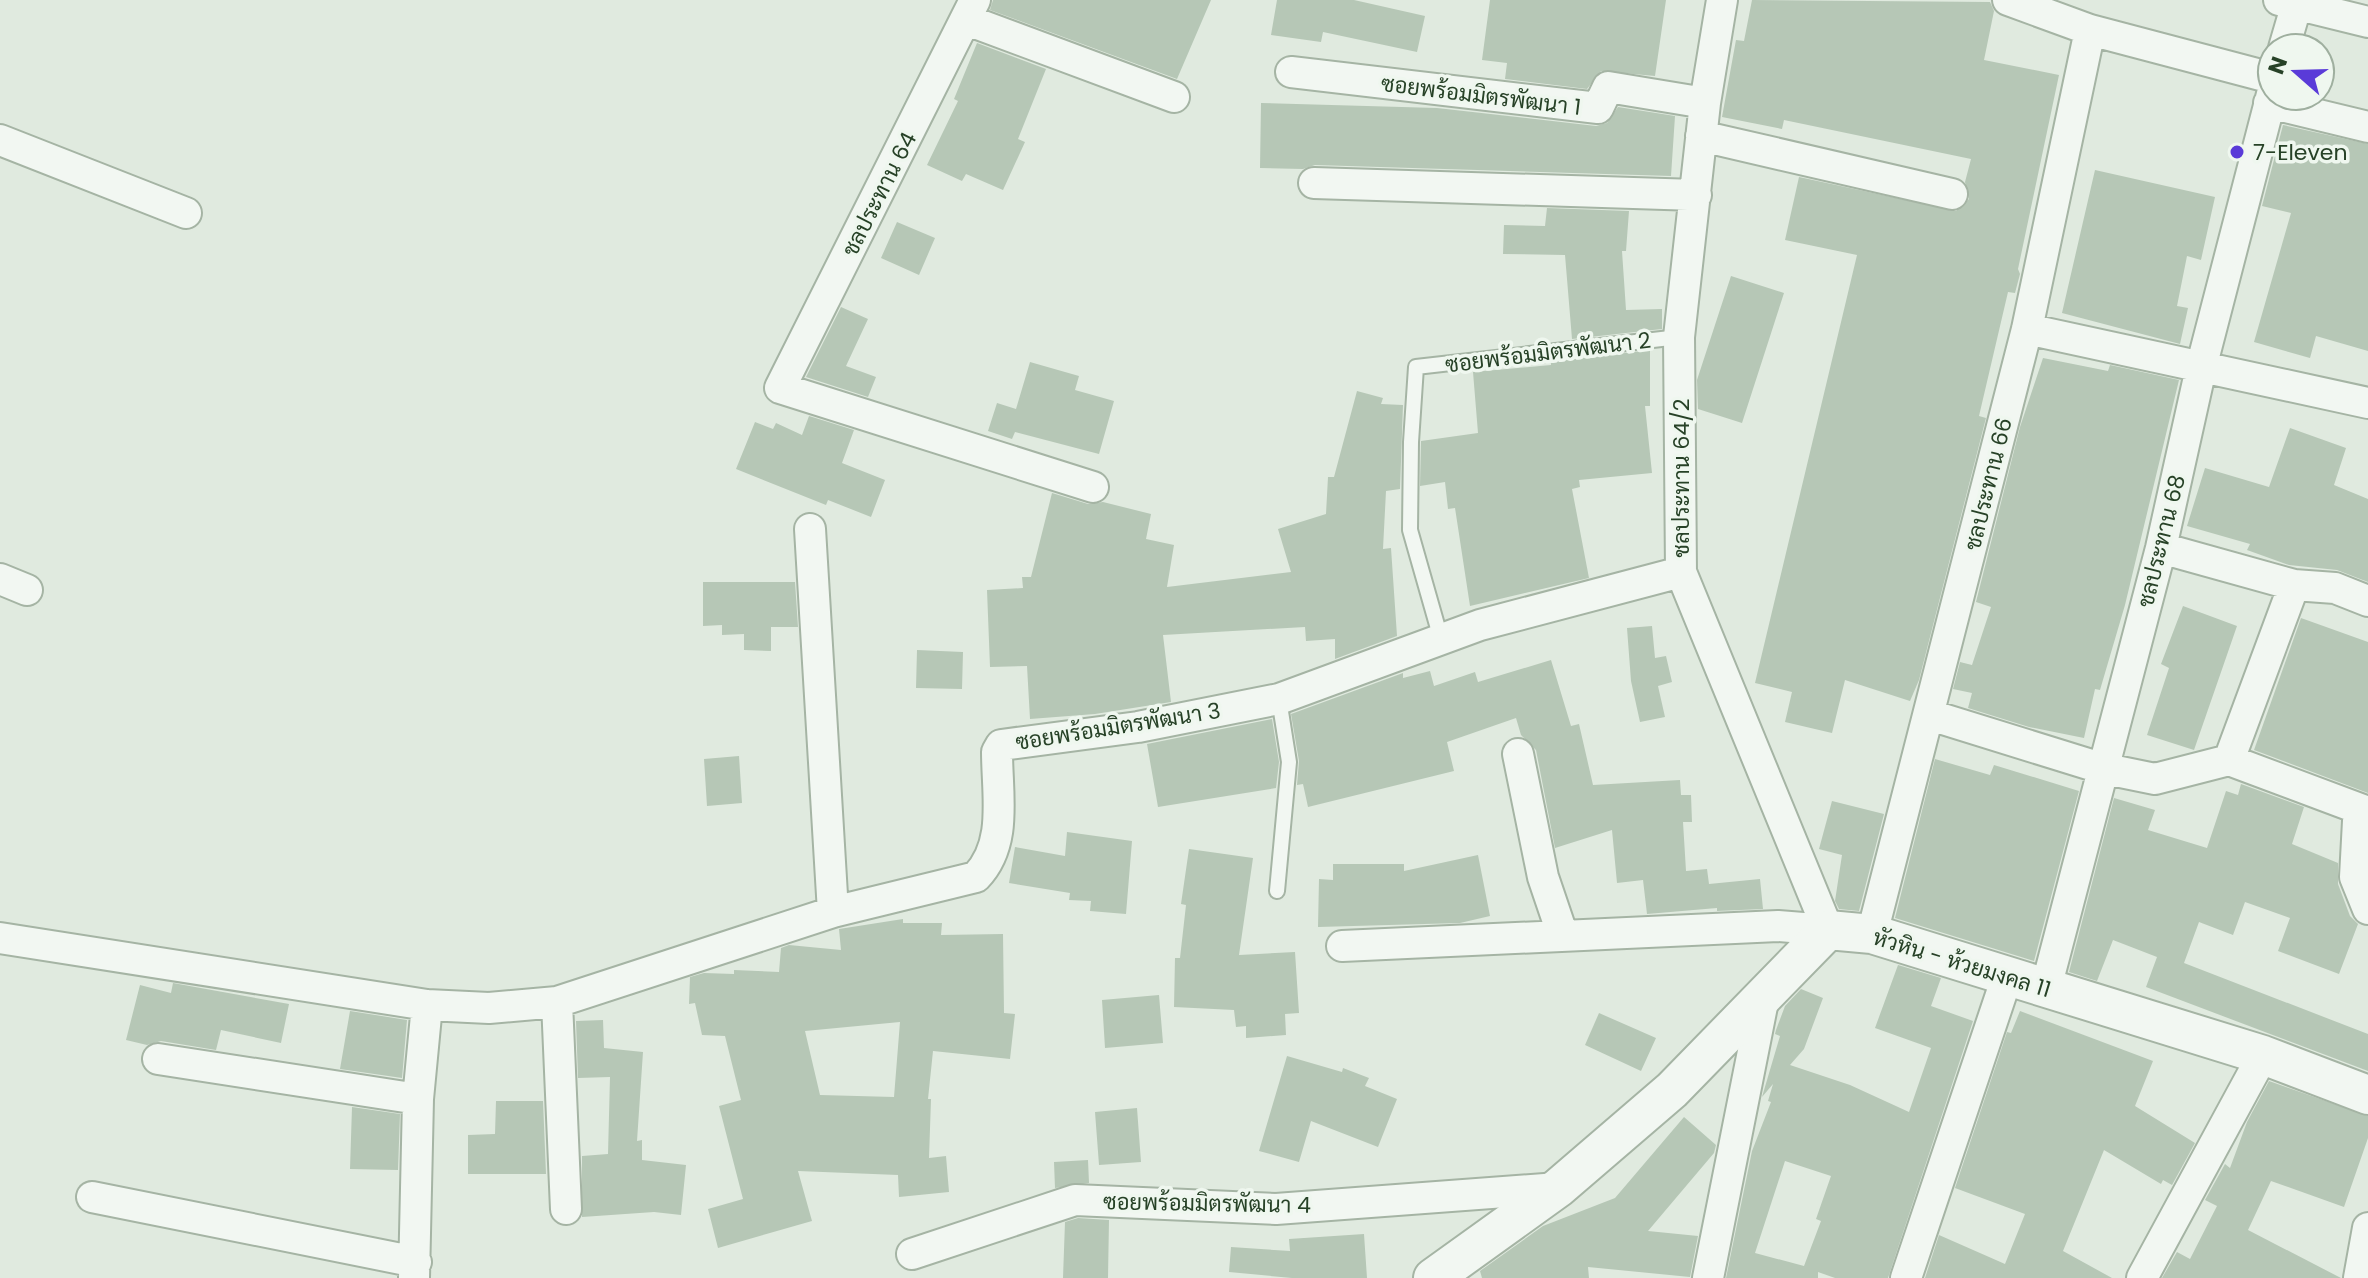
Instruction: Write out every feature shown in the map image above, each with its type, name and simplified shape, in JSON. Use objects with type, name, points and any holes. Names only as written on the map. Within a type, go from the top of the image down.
[{"type":"street","name":"ชลประทาน 64/2","points":[[1722,0],[1705,103],[1679,337],[1681,572],[1828,930]]},
{"type":"street","points":[[2008,0],[2256,87]]},
{"type":"street","points":[[2286,32],[2291,1],[2368,22]]},
{"type":"street","points":[[971,10],[1174,97]]},
{"type":"street","name":"ชลประทาน 64","points":[[971,10],[780,388],[1093,487]]},
{"type":"street","name":"ชลประทาน 66","points":[[1872,934],[2027,329],[2090,30]]},
{"type":"street","name":"ซอยพร้อมมิตรพัฒนา 1","points":[[1291,72],[1598,108],[1608,87],[1705,103]]},
{"type":"street","name":"ชลประทาน 68","points":[[2046,988],[2101,768],[2161,548],[2201,368],[2266,112]]},
{"type":"street","points":[[2326,112],[2368,127]]},
{"type":"street","points":[[1701,136],[1952,194]]},
{"type":"street","points":[[0,140],[186,213]]},
{"type":"street","points":[[1314,183],[1696,195]]},
{"type":"street","points":[[2027,329],[2368,403]]},
{"type":"street","points":[[810,529],[833,912]]},
{"type":"street","points":[[2161,548],[2294,585],[2335,588],[2368,601]]},
{"type":"street","name":"ซอยพร้อมมิตรพัฒนา 3","points":[[0,938],[427,1005],[489,1008],[557,1002],[833,912],[976,877],[991,862],[997,845],[997,752],[1001,745],[1138,727],[1279,699],[1480,625],[1681,572]]},
{"type":"street","points":[[2229,760],[2294,585]]},
{"type":"street","points":[[1930,715],[2101,768],[2155,779],[2229,760],[2368,812],[2358,821],[2355,877],[2368,909]]},
{"type":"street","points":[[1518,754],[1543,877],[1563,936]]},
{"type":"street","points":[[1342,946],[1778,926],[1828,930]]},
{"type":"street","points":[[1433,1278],[1558,1188],[1672,1090],[1765,991],[1828,930]]},
{"type":"street","name":"หัวหิน - ห้วยมงคล 11","points":[[1828,930],[1872,934],[2263,1055],[2368,1095]]},
{"type":"street","points":[[1906,1278],[2007,977]]},
{"type":"street","points":[[1708,1278],[1765,991]]},
{"type":"street","points":[[557,1002],[566,1209]]},
{"type":"street","points":[[92,1197],[415,1270],[418,1099],[427,1005]]},
{"type":"street","points":[[2142,1278],[2263,1055]]},
{"type":"street","points":[[158,1059],[418,1099]]},
{"type":"street","name":"ซอยพร้อมมิตรพัฒนา 4","points":[[912,1254],[1075,1200],[1276,1209],[1558,1188]]},
{"type":"street","points":[[2359,1278],[2368,1228]]},
{"type":"lane","name":"ซอยพร้อมมิตรพัฒนา 2","points":[[1441,639],[1410,530],[1416,367],[1679,337]]},
{"type":"lane","points":[[1277,891],[1289,762],[1279,699]]},
{"type":"building","points":[[993,0],[1211,0],[1177,79],[990,10]]},
{"type":"building","points":[[1277,0],[1354,0],[1425,16],[1417,52],[1323,32],[1321,42],[1271,35]]},
{"type":"building","points":[[1490,0],[1666,0],[1655,76],[1601,71],[1587,89],[1505,79],[1507,63],[1482,60]]},
{"type":"building","points":[[1752,0],[1990,2],[1994,11],[1984,60],[2059,75],[2018,269],[2020,274],[2015,293],[2008,292],[1979,416],[1986,418],[1919,680],[1910,701],[1845,680],[1832,733],[1785,722],[1792,692],[1755,683],[1857,255],[1785,240],[1799,177],[1956,211],[1969,199],[1965,182],[1971,159],[1784,120],[1782,129],[1722,117],[1736,40],[1744,41]]},
{"type":"building","points":[[977,43],[1046,69],[1018,139],[1025,142],[1003,190],[966,174],[962,181],[927,165],[958,101],[954,99]]},
{"type":"building","points":[[1261,103],[1437,108],[1596,126],[1607,123],[1618,107],[1675,116],[1671,176],[1315,165],[1303,169],[1260,168]]},
{"type":"building","points":[[2283,125],[2368,144],[2368,351],[2316,336],[2310,358],[2254,342],[2291,213],[2262,206]]},
{"type":"building","points":[[2095,170],[2215,197],[2201,260],[2187,256],[2177,306],[2188,308],[2180,344],[2062,313]]},
{"type":"building","points":[[1547,208],[1629,211],[1626,251],[1622,251],[1626,310],[1662,309],[1662,329],[1572,339],[1565,255],[1503,254],[1504,225],[1545,226]]},
{"type":"building","points":[[897,222],[935,238],[919,275],[881,258]]},
{"type":"building","points":[[1731,276],[1784,293],[1742,423],[1698,409],[1697,380]]},
{"type":"building","points":[[841,307],[868,319],[846,366],[876,377],[868,397],[806,377]]},
{"type":"building","points":[[1650,350],[1650,406],[1645,406],[1652,473],[1579,480],[1580,487],[1572,489],[1589,578],[1470,606],[1455,508],[1448,509],[1445,482],[1420,486],[1421,441],[1478,433],[1473,372],[1551,365],[1551,362]]},
{"type":"building","points":[[2043,358],[2108,371],[2110,365],[2179,380],[2125,605],[2100,690],[2095,689],[2084,738],[2029,727],[1968,708],[1972,693],[1953,689],[1960,662],[1972,665],[1991,607],[1976,602],[2020,427]]},
{"type":"building","points":[[1030,362],[1079,376],[1075,390],[1114,401],[1099,454],[1015,432],[1012,439],[988,431],[997,403],[1016,409]]},
{"type":"building","points":[[1357,391],[1383,398],[1381,404],[1403,405],[1400,489],[1386,491],[1383,549],[1391,548],[1397,636],[1335,659],[1335,639],[1306,641],[1305,627],[1163,635],[1171,702],[1095,714],[1030,719],[1027,666],[990,667],[987,590],[1023,588],[1022,577],[1031,577],[1052,493],[1088,504],[1103,502],[1151,514],[1146,539],[1174,545],[1167,587],[1291,572],[1278,529],[1326,514],[1328,477],[1334,477]]},
{"type":"building","points":[[809,416],[854,430],[842,463],[885,480],[871,517],[828,500],[826,505],[736,469],[755,422],[773,429],[776,423],[802,435]]},
{"type":"building","points":[[2290,428],[2346,448],[2334,485],[2368,499],[2368,582],[2337,570],[2289,565],[2247,550],[2250,544],[2187,526],[2205,468],[2269,487]]},
{"type":"building","points":[[703,582],[795,582],[798,627],[771,627],[771,651],[744,650],[744,634],[722,635],[722,625],[703,626]]},
{"type":"building","points":[[2183,606],[2237,626],[2194,750],[2147,735],[2169,668],[2161,664]]},
{"type":"building","points":[[2301,618],[2368,642],[2368,793],[2254,750]]},
{"type":"building","points":[[1652,626],[1655,658],[1666,656],[1672,682],[1658,686],[1665,717],[1640,722],[1631,681],[1627,628]]},
{"type":"building","points":[[917,650],[963,652],[962,689],[916,688]]},
{"type":"building","points":[[1551,660],[1571,726],[1579,724],[1593,785],[1680,780],[1681,795],[1691,795],[1692,822],[1683,822],[1686,871],[1707,869],[1709,884],[1760,879],[1763,909],[1717,911],[1717,908],[1647,914],[1643,880],[1617,883],[1612,830],[1555,848],[1536,750],[1521,735],[1516,718],[1447,742],[1454,771],[1308,807],[1303,784],[1297,785],[1299,761],[1291,714],[1403,673],[1403,678],[1430,671],[1434,686],[1475,672],[1478,682]]},
{"type":"building","points":[[1272,719],[1279,762],[1276,788],[1158,807],[1147,744]]},
{"type":"building","points":[[739,756],[742,803],[707,806],[704,759]]},
{"type":"building","points":[[1935,759],[1990,775],[1994,765],[2079,791],[2034,961],[1895,918]]},
{"type":"building","points":[[2241,784],[2304,807],[2292,844],[2338,863],[2338,884],[2350,916],[2358,924],[2339,974],[2278,951],[2290,918],[2245,902],[2233,935],[2199,922],[2184,963],[2368,1034],[2368,1071],[2146,987],[2157,957],[2113,940],[2097,981],[2069,972],[2114,798],[2155,810],[2148,830],[2207,848],[2226,791],[2238,795]]},
{"type":"building","points":[[1832,801],[1884,814],[1859,911],[1839,909],[1835,901],[1842,855],[1819,849]]},
{"type":"building","points":[[1067,832],[1132,841],[1126,914],[1090,911],[1091,901],[1069,900],[1070,893],[1009,883],[1015,847],[1065,856]]},
{"type":"building","points":[[1189,849],[1253,858],[1239,955],[1295,952],[1299,1013],[1285,1014],[1286,1035],[1246,1038],[1246,1026],[1236,1027],[1234,1010],[1174,1007],[1175,958],[1180,958],[1186,905],[1181,904]]},
{"type":"building","points":[[1478,855],[1490,916],[1460,923],[1318,927],[1319,879],[1333,880],[1333,864],[1404,864],[1404,871]]},
{"type":"building","points":[[903,919],[903,923],[942,923],[941,935],[1003,934],[1004,1013],[1015,1014],[1010,1059],[933,1051],[928,1099],[931,1099],[929,1158],[946,1156],[949,1192],[899,1197],[898,1175],[798,1171],[812,1221],[718,1248],[708,1209],[743,1199],[719,1106],[741,1100],[725,1036],[702,1035],[695,1003],[689,1004],[690,977],[704,973],[734,974],[734,970],[779,972],[781,948],[789,945],[841,950],[839,929]],"holes":[[[900,1022],[894,1097],[820,1095],[805,1031]]]},
{"type":"building","points":[[1898,965],[1941,978],[1931,1006],[1973,1021],[1888,1278],[1835,1278],[1818,1272],[1818,1278],[1726,1278],[1752,1151],[1771,1102],[1768,1101],[1773,1084],[1762,1097],[1780,1036],[1775,1034],[1776,1030],[1785,1006],[1801,989],[1823,998],[1804,1049],[1790,1065],[1850,1085],[1909,1112],[1931,1048],[1875,1028]],"holes":[[[1785,1161],[1831,1176],[1816,1219],[1821,1221],[1804,1266],[1755,1253]]]},
{"type":"building","points":[[173,983],[289,1004],[281,1043],[221,1030],[216,1050],[161,1041],[147,1045],[126,1040],[140,985],[171,993]]},
{"type":"building","points":[[1159,995],[1163,1043],[1105,1048],[1102,1000]]},
{"type":"building","points":[[350,1011],[407,1020],[402,1078],[340,1069]]},
{"type":"building","points":[[2020,1011],[2153,1061],[2135,1106],[2195,1143],[2172,1185],[2163,1180],[2161,1184],[2104,1150],[2063,1251],[2112,1278],[1925,1278],[1939,1235],[2005,1264],[2025,1214],[1955,1188],[2007,1032],[2011,1033]]},
{"type":"building","points":[[1599,1013],[1656,1038],[1641,1071],[1585,1045]]},
{"type":"building","points":[[603,1020],[604,1048],[643,1052],[637,1141],[642,1140],[642,1160],[686,1165],[681,1215],[654,1212],[582,1217],[582,1156],[608,1154],[610,1077],[578,1078],[576,1021]]},
{"type":"building","points":[[1287,1056],[1342,1072],[1343,1068],[1369,1078],[1365,1086],[1397,1099],[1378,1147],[1311,1121],[1299,1162],[1259,1151]]},
{"type":"building","points":[[2269,1081],[2368,1116],[2368,1138],[2344,1207],[2271,1181],[2248,1230],[2341,1278],[2162,1278],[2177,1252],[2190,1259],[2217,1206],[2205,1200],[2225,1164],[2230,1168],[2247,1122]]},
{"type":"building","points":[[496,1101],[543,1101],[546,1174],[468,1174],[468,1135],[495,1134]]},
{"type":"building","points":[[352,1107],[400,1114],[398,1170],[350,1169]]},
{"type":"building","points":[[1137,1108],[1141,1162],[1099,1165],[1095,1112]]},
{"type":"building","points":[[1684,1117],[1716,1145],[1714,1153],[1648,1231],[1698,1236],[1690,1277],[1588,1267],[1589,1278],[1482,1278],[1480,1271],[1543,1226],[1615,1198]]},
{"type":"building","points":[[1088,1160],[1089,1183],[1055,1188],[1054,1162]]},
{"type":"building","points":[[1078,1218],[1109,1220],[1108,1278],[1063,1278],[1065,1222]]},
{"type":"building","points":[[1364,1234],[1367,1278],[1292,1278],[1229,1272],[1231,1247],[1290,1251],[1289,1239]]},
{"type":"place","name":"7-Eleven","points":[[2237,152]]}]
